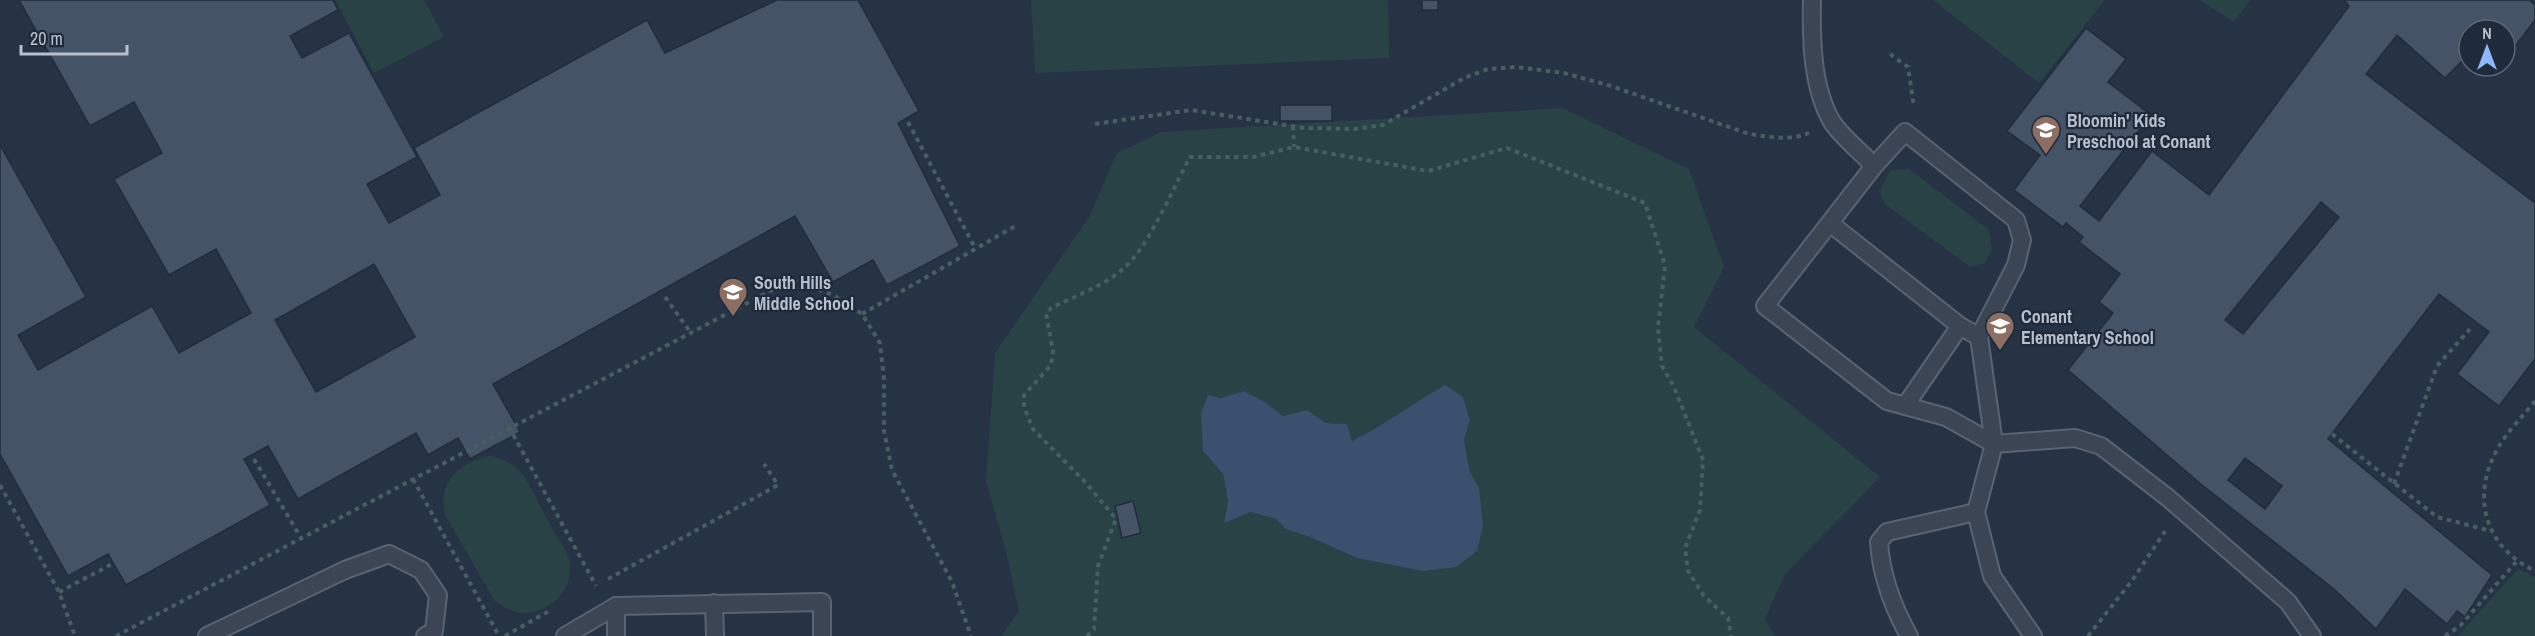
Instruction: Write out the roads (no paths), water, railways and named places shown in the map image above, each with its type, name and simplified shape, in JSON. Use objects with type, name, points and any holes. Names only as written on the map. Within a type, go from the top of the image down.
[{"type":"lane","points":[[1812,0],[1811,39],[1819,86],[1833,123],[1874,166]]},
{"type":"lane","points":[[2033,636],[1992,576],[1976,512],[1994,444],[1978,337],[2016,265],[2022,240],[2016,220],[1905,132],[1874,166],[1765,306],[1887,401],[1946,417],[1994,444],[2075,438],[2101,446],[2167,497],[2288,602],[2312,636]]},
{"type":"lane","points":[[1831,224],[1960,326],[1978,337]]},
{"type":"lane","points":[[1905,405],[1960,326]]},
{"type":"lane","points":[[1909,636],[1895,610],[1880,561],[1879,542],[1887,532],[1976,512]]},
{"type":"lane","points":[[207,636],[345,570],[388,554],[420,570],[438,594],[434,631],[425,636]]},
{"type":"lane","points":[[565,636],[616,606],[822,602],[822,636]]},
{"type":"lane","points":[[714,603],[715,636]]},
{"type":"lane","points":[[616,606],[616,636]]},
{"type":"water","points":[[1445,385],[1463,397],[1470,420],[1464,440],[1470,472],[1479,488],[1483,526],[1477,551],[1456,567],[1423,571],[1357,558],[1286,529],[1276,519],[1251,512],[1224,523],[1228,501],[1223,474],[1203,451],[1201,414],[1208,395],[1221,398],[1244,391],[1283,416],[1307,410],[1326,423],[1347,424],[1352,441]]},
{"type":"place","name":"Bloomin' Kids Preschool at Conant","points":[[2046,156]]},
{"type":"place","name":"South Hills Middle School","points":[[733,318]]},
{"type":"place","name":"Conant Elementary School","points":[[2000,352]]}]
